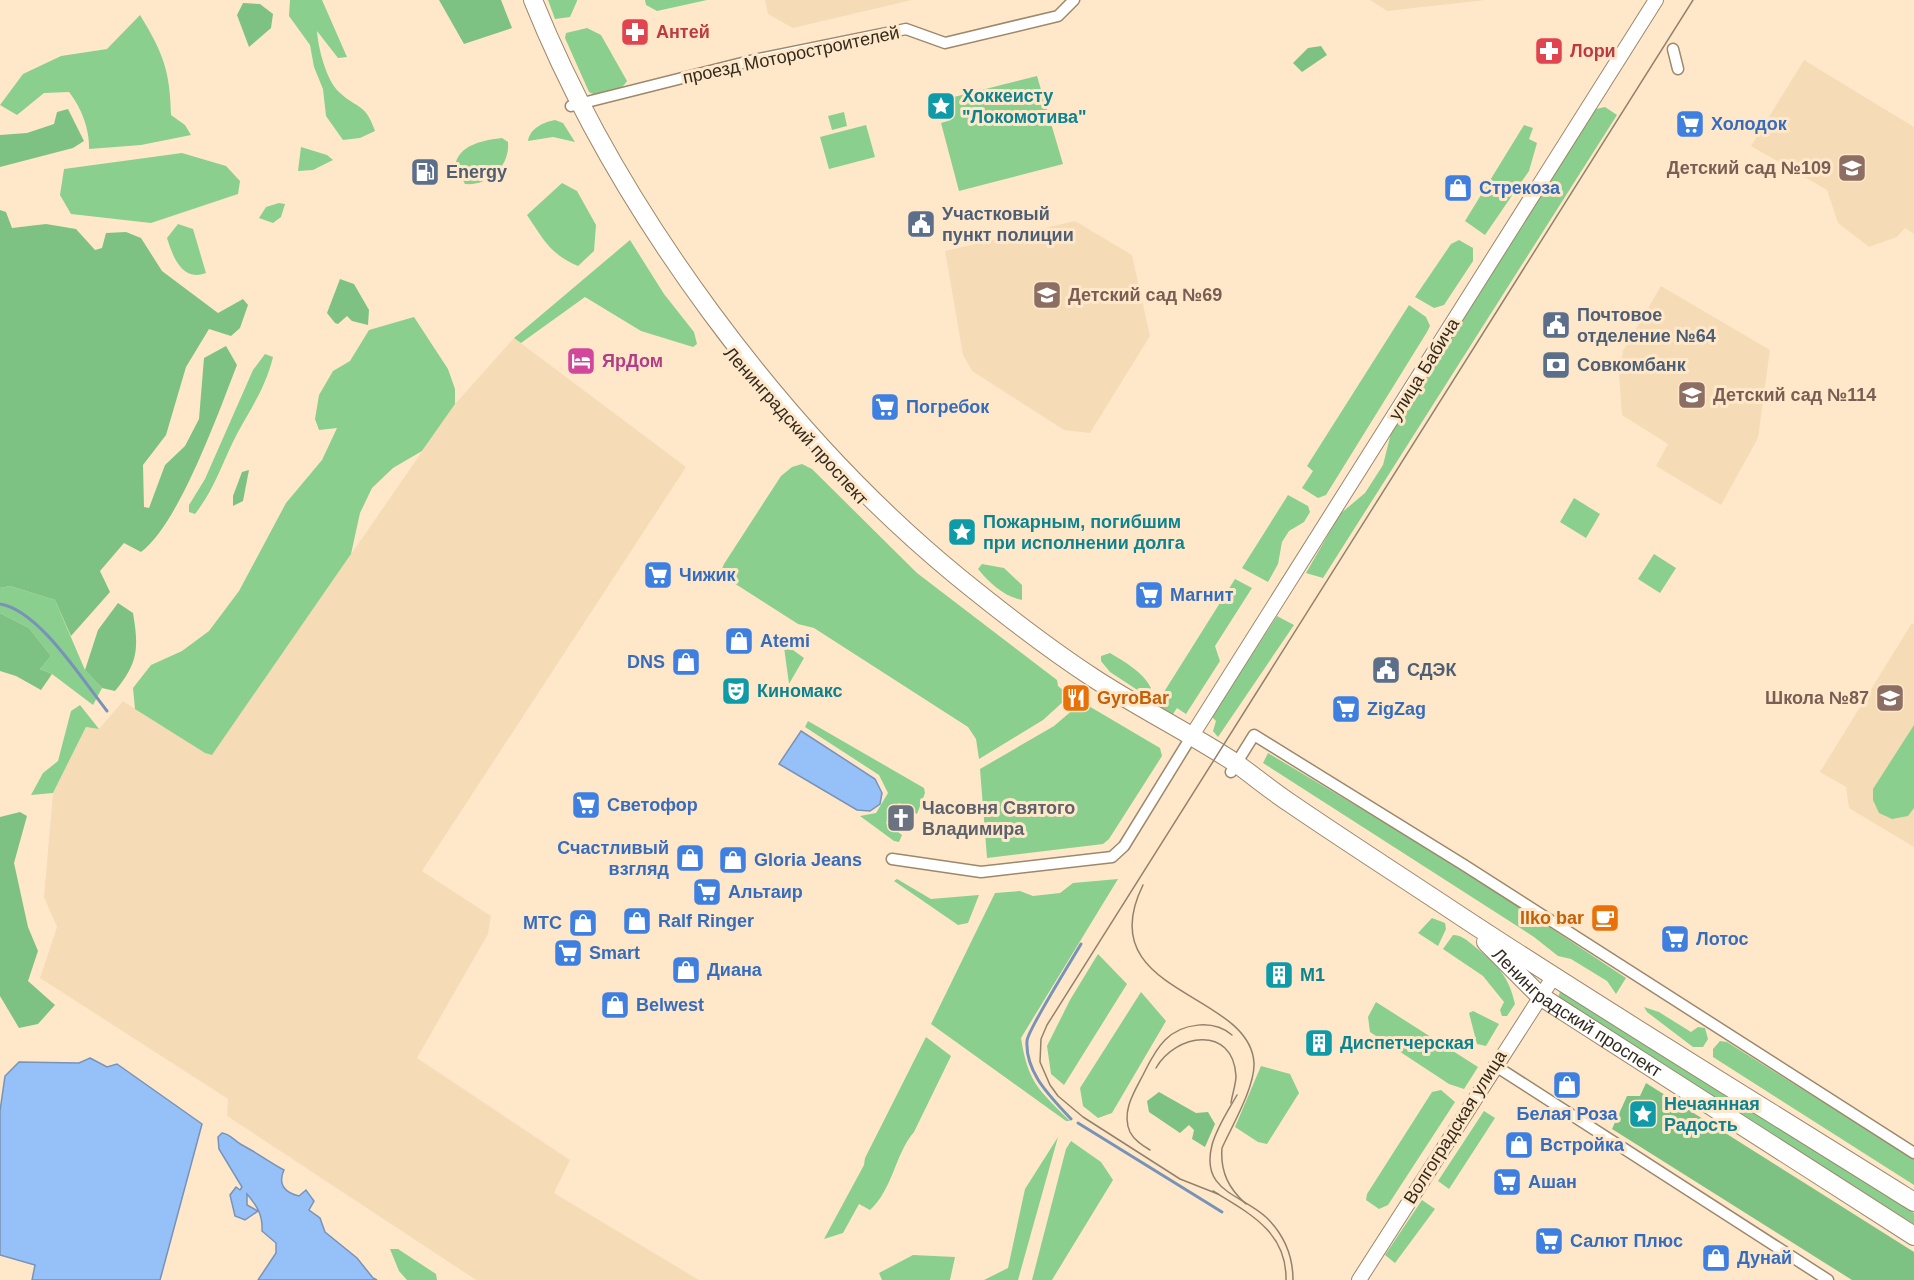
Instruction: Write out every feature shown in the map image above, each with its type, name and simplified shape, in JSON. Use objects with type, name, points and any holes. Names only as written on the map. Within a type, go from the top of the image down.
[{"type":"main road","name":"Ленинградский проспект","points":[[524,0],[576,105],[690,283],[766,381],[870,495],[960,579],[1054,650],[1188,742],[1285,800],[1554,976],[1914,1202]]},
{"type":"main road","name":"Ленинградский проспект","points":[[533,0],[576,105]]},
{"type":"main road","name":"Ленинградский проспект","points":[[1459,915],[1540,996],[1914,1236]]},
{"type":"street","name":"проезд Моторостроителей","points":[[576,105],[754,60],[906,29],[945,43],[1058,16],[1074,0]]},
{"type":"street","name":"улица Бабича","points":[[1188,742],[1656,0]]},
{"type":"street","points":[[1673,50],[1678,69]]},
{"type":"street","points":[[1233,768],[1254,735],[1464,865],[1914,1153]]},
{"type":"street","points":[[892,858],[963,871],[993,872],[1101,860],[1115,855],[1124,846],[1188,742]]},
{"type":"street","name":"Волгоградская улица","points":[[1359,1280],[1494,1065],[1554,976]]},
{"type":"street","points":[[1494,1065],[1828,1280]]},
{"type":"shaded area","points":[[765,0],[912,0],[793,28],[768,14]]},
{"type":"shaded area","points":[[1370,0],[1486,0],[1387,11]]},
{"type":"shaded area","name":"Детский сад №109","points":[[1804,60],[1914,127],[1914,234],[1905,228],[1897,237],[1869,247],[1838,223],[1827,190],[1751,146]]},
{"type":"shaded area","name":"Детский сад №69","points":[[1075,221],[1132,255],[1150,336],[1090,433],[1064,430],[972,371],[963,355],[945,251]]},
{"type":"shaded area","name":"Детский сад №114","points":[[1661,286],[1770,350],[1758,438],[1721,505],[1656,466],[1668,444],[1622,415],[1619,376],[1623,351]]},
{"type":"shaded area","points":[[514,338],[686,467],[422,871],[491,916],[488,934],[417,1058],[570,1160],[554,1193],[699,1280],[476,1280],[227,1116],[228,1099],[40,978],[57,927],[44,897],[53,793],[86,727],[99,729],[123,701],[205,753],[212,755],[455,404]]},
{"type":"shaded area","name":"Школа №87","points":[[1912,623],[1914,625],[1914,847],[1849,808],[1846,787],[1820,772]]},
{"type":"green space","points":[[290,0],[322,0],[347,57],[338,58],[317,31],[321,54],[330,80],[339,92],[368,115],[375,131],[360,138],[343,140],[326,116],[323,89],[314,67],[310,45],[289,16]]},
{"type":"green space","points":[[439,0],[501,0],[512,28],[464,44]]},
{"type":"green space","points":[[548,0],[577,1],[570,17],[555,19]]},
{"type":"green space","points":[[645,0],[707,0],[657,11],[646,5]]},
{"type":"green space","points":[[243,3],[260,4],[273,14],[271,28],[249,47],[237,15]]},
{"type":"green space","points":[[140,15],[164,62],[169,86],[171,115],[185,125],[191,135],[141,145],[89,149],[84,119],[69,92],[44,93],[17,115],[0,105],[23,74],[61,56],[107,49]]},
{"type":"green space","points":[[587,28],[601,35],[627,81],[615,91],[598,95],[589,92],[565,38],[566,33]]},
{"type":"green space","points":[[1321,46],[1327,55],[1302,72],[1293,63],[1308,48]]},
{"type":"green space","points":[[1037,76],[1063,164],[959,191],[941,123],[951,120],[946,99]]},
{"type":"green space","points":[[1605,107],[1617,115],[1323,578],[1306,573],[1340,514],[1365,493],[1383,465],[1391,433],[1596,109]]},
{"type":"green space","points":[[68,109],[84,141],[73,148],[0,167],[0,135],[27,133],[54,124],[57,112]]},
{"type":"green space","points":[[844,112],[847,126],[832,130],[828,116]]},
{"type":"green space","points":[[555,120],[563,123],[575,142],[553,137],[528,141],[535,129]]},
{"type":"green space","points":[[866,125],[875,157],[829,169],[820,137]]},
{"type":"green space","points":[[1524,125],[1533,128],[1529,139],[1537,143],[1529,171],[1485,235],[1465,221]]},
{"type":"green space","points":[[502,138],[508,142],[508,151],[502,166],[490,178],[482,182],[465,184],[455,166],[461,153],[466,148],[480,142]]},
{"type":"green space","points":[[301,147],[327,155],[333,160],[313,170],[298,171]]},
{"type":"green space","points":[[182,153],[226,166],[240,181],[238,194],[151,223],[71,214],[60,195],[64,169]]},
{"type":"green space","points":[[562,183],[577,191],[596,225],[594,251],[578,266],[554,251],[527,215]]},
{"type":"green space","points":[[279,203],[285,204],[281,217],[273,223],[259,218],[266,207]]},
{"type":"green space","points":[[0,210],[6,212],[12,228],[46,224],[76,229],[95,250],[102,248],[106,233],[126,232],[141,238],[162,271],[218,313],[243,299],[248,305],[240,328],[231,336],[209,329],[186,367],[166,435],[143,465],[144,507],[149,508],[165,465],[185,446],[199,419],[204,358],[226,346],[237,365],[209,437],[183,493],[170,517],[155,538],[141,552],[124,543],[100,571],[110,592],[71,636],[55,600],[10,586],[0,588]]},
{"type":"green space","points":[[178,224],[193,229],[206,273],[198,275],[185,271],[172,253],[167,238]]},
{"type":"green space","points":[[630,240],[664,294],[694,332],[697,344],[693,347],[641,331],[585,297],[521,343],[514,338]]},
{"type":"green space","points":[[1459,240],[1473,248],[1473,261],[1444,305],[1434,308],[1415,297],[1451,244]]},
{"type":"green space","points":[[340,279],[354,284],[369,310],[368,325],[352,321],[347,316],[338,324],[327,313]]},
{"type":"green space","points":[[1409,305],[1426,317],[1430,326],[1326,495],[1318,498],[1302,488],[1313,471],[1307,466]]},
{"type":"green space","points":[[414,317],[448,369],[455,389],[455,404],[422,451],[393,468],[372,488],[360,513],[351,554],[212,755],[205,753],[135,709],[133,688],[151,665],[182,651],[209,631],[239,591],[286,503],[322,460],[337,428],[319,430],[315,419],[319,395],[333,371],[350,361],[369,330]]},
{"type":"green space","points":[[265,354],[273,357],[263,387],[208,495],[195,514],[189,512],[189,505],[205,479],[253,370]]},
{"type":"green space","points":[[802,464],[812,469],[917,573],[1057,680],[1058,686],[1064,691],[1064,701],[1043,720],[979,759],[976,739],[968,727],[814,628],[798,624],[723,576],[721,571],[724,564],[781,476],[792,467]]},
{"type":"green space","points":[[249,470],[243,501],[233,506],[233,496],[242,472]]},
{"type":"green space","points":[[1288,495],[1308,506],[1310,512],[1304,522],[1289,531],[1282,542],[1278,564],[1268,582],[1242,568]]},
{"type":"green space","points":[[1574,498],[1600,514],[1586,538],[1560,522]]},
{"type":"green space","points":[[1654,554],[1676,568],[1660,593],[1638,579]]},
{"type":"green space","points":[[982,564],[1004,568],[1022,585],[1022,600],[1004,593],[992,584],[978,569]]},
{"type":"green space","points":[[1235,579],[1252,588],[1215,646],[1220,661],[1186,714],[1177,708],[1169,720],[1152,711]]},
{"type":"green space","points":[[10,586],[55,600],[85,670],[102,688],[93,705],[52,674],[40,669],[51,656],[29,628],[0,613],[0,588]]},
{"type":"green space","points":[[118,603],[133,613],[136,646],[132,664],[115,691],[102,688],[85,670],[98,630]]},
{"type":"green space","points":[[0,613],[29,628],[51,656],[40,669],[52,674],[41,690],[16,676],[0,671]]},
{"type":"green space","points":[[1277,616],[1294,625],[1218,737],[1213,731],[1216,721],[1212,717]]},
{"type":"green space","points":[[786,645],[804,658],[789,684],[784,647]]},
{"type":"green space","points":[[1110,653],[1138,672],[1151,688],[1142,693],[1110,672],[1101,661],[1101,656]]},
{"type":"green space","points":[[1082,702],[1160,748],[1162,756],[1109,839],[1103,844],[987,858],[980,769],[1054,726]]},
{"type":"green space","points":[[80,705],[99,729],[86,727],[53,793],[31,795],[43,773],[58,761],[71,711]]},
{"type":"green space","points":[[808,721],[924,788],[925,793],[917,814],[899,803],[886,823],[902,835],[899,842],[894,841],[860,816],[876,813],[888,793],[879,775],[805,727]]},
{"type":"green space","points":[[1914,725],[1914,808],[1908,816],[1892,819],[1879,813],[1873,800],[1873,789]]},
{"type":"green space","points":[[1268,753],[1462,869],[1626,978],[1616,994],[1607,981],[1571,959],[1558,956],[1534,937],[1263,763]]},
{"type":"green space","points":[[20,812],[27,816],[14,863],[28,927],[38,951],[28,981],[55,1005],[38,1024],[19,1028],[0,996],[0,817]]},
{"type":"green space","points":[[897,879],[931,899],[979,895],[968,923],[958,925],[894,881]]},
{"type":"green space","points":[[1118,879],[1021,1038],[1031,1076],[1036,1085],[1070,1121],[1066,1121],[931,1024],[995,893],[1020,891],[1033,896],[1060,893],[1073,883]]},
{"type":"green space","points":[[1432,918],[1445,923],[1446,929],[1438,946],[1418,933]]},
{"type":"green space","points":[[1453,935],[1465,939],[1482,952],[1505,978],[1515,1004],[1507,1016],[1502,1016],[1500,1010],[1504,1002],[1483,976],[1443,949]]},
{"type":"green space","points":[[1098,954],[1127,984],[1064,1085],[1051,1074],[1047,1046],[1070,1000]]},
{"type":"green space","points":[[1560,991],[1914,1213],[1914,1224],[1594,1023],[1558,999]]},
{"type":"green space","points":[[1141,992],[1166,1021],[1112,1113],[1098,1118],[1083,1106],[1080,1088]]},
{"type":"green space","points":[[1376,1002],[1478,1067],[1464,1089],[1449,1084],[1370,1032],[1368,1017]]},
{"type":"green space","points":[[1644,1007],[1659,1012],[1691,1032],[1698,1027],[1705,1028],[1708,1039],[1703,1047],[1693,1047],[1647,1012]]},
{"type":"green space","points":[[1473,1011],[1499,1024],[1486,1046],[1477,1044],[1469,1013]]},
{"type":"green space","points":[[926,1037],[951,1056],[914,1132],[902,1151],[884,1192],[870,1210],[859,1204],[843,1233],[824,1239],[864,1165],[865,1158]]},
{"type":"green space","points":[[1720,1041],[1727,1042],[1914,1159],[1914,1185],[1713,1057],[1713,1049]]},
{"type":"green space","points":[[1261,1066],[1290,1074],[1299,1093],[1267,1144],[1258,1142],[1235,1127]]},
{"type":"green space","points":[[1646,1083],[1914,1252],[1914,1280],[1852,1280],[1612,1129],[1627,1096],[1640,1096]]},
{"type":"green space","points":[[1441,1090],[1455,1102],[1388,1205],[1379,1209],[1366,1200],[1367,1194],[1432,1092]]},
{"type":"green space","points":[[1159,1092],[1196,1113],[1208,1112],[1215,1124],[1205,1147],[1192,1139],[1194,1130],[1189,1125],[1180,1133],[1149,1112],[1147,1101]]},
{"type":"green space","points":[[1484,1111],[1495,1118],[1449,1189],[1438,1181]]},
{"type":"green space","points":[[1058,1137],[1018,1280],[984,1280],[1008,1268],[1025,1189]]},
{"type":"green space","points":[[1071,1141],[1101,1162],[1113,1180],[1052,1280],[1032,1280],[1066,1149]]},
{"type":"green space","points":[[1422,1200],[1435,1209],[1395,1263],[1385,1255]]},
{"type":"green space","points":[[390,1249],[398,1249],[436,1274],[437,1280],[407,1280],[399,1271]]},
{"type":"green space","points":[[913,1255],[955,1257],[950,1280],[882,1280],[879,1273]]},
{"type":"water","points":[[801,731],[875,779],[882,793],[880,804],[870,811],[857,810],[779,764]]},
{"type":"water","points":[[90,1058],[107,1067],[117,1064],[202,1124],[160,1280],[32,1280],[35,1265],[0,1255],[0,1111],[5,1076],[19,1062],[79,1063]]},
{"type":"water","points":[[222,1133],[284,1170],[282,1184],[290,1193],[299,1196],[306,1190],[314,1201],[309,1210],[320,1218],[325,1232],[357,1258],[377,1280],[258,1280],[276,1253],[276,1243],[262,1231],[259,1211],[247,1194],[247,1205],[258,1211],[245,1220],[235,1216],[230,1195],[236,1187],[240,1190],[242,1187],[219,1149],[218,1137]]},
{"type":"waterway","points":[[0,604],[15,609],[45,633],[107,711]]},
{"type":"waterway","points":[[1071,1119],[1035,1074],[1027,1053],[1027,1041],[1042,1010],[1081,944]]},
{"type":"waterway","points":[[1078,1123],[1222,1212]]},
{"type":"tram line","points":[[1218,1194],[1180,1179],[1083,1117],[1058,1096],[1050,1085],[1040,1062],[1041,1039],[1047,1025],[1693,0]]},
{"type":"tram line","points":[[1143,885],[1132,921],[1137,949],[1153,970],[1227,1020],[1246,1039],[1254,1063],[1247,1095],[1222,1148],[1224,1172],[1230,1186],[1246,1204]]},
{"type":"tram line","points":[[1150,1150],[1132,1135],[1127,1117],[1133,1095],[1158,1048],[1172,1034],[1198,1025],[1216,1027],[1232,1035]]},
{"type":"tram line","points":[[1156,1068],[1165,1056],[1189,1042],[1202,1040],[1214,1042],[1225,1048],[1232,1059],[1236,1076],[1231,1103]]},
{"type":"tram line","points":[[1237,1095],[1214,1138],[1210,1161],[1212,1173],[1226,1190],[1257,1210],[1278,1231],[1289,1254],[1293,1280]]},
{"type":"tram line","points":[[1213,1191],[1252,1216],[1273,1237],[1285,1263],[1286,1280]]},
{"type":"place","name":"Антей","points":[[635,32]]},
{"type":"place","name":"Лори","points":[[1549,51]]},
{"type":"place","name":"Хоккеисту \"Локомотива\"","points":[[941,106]]},
{"type":"place","name":"Холодок","points":[[1690,124]]},
{"type":"place","name":"Детский сад №109","points":[[1852,168]]},
{"type":"place","name":"Energy","points":[[425,172]]},
{"type":"place","name":"Стрекоза","points":[[1458,188]]},
{"type":"place","name":"Участковый пункт полиции","points":[[921,224]]},
{"type":"place","name":"Детский сад №69","points":[[1047,295]]},
{"type":"place","name":"Почтовое отделение №64","points":[[1556,325]]},
{"type":"place","name":"ЯрДом","points":[[581,361]]},
{"type":"place","name":"Совкомбанк","points":[[1556,365]]},
{"type":"place","name":"Детский сад №114","points":[[1692,395]]},
{"type":"place","name":"Погребок","points":[[885,407]]},
{"type":"place","name":"Пожарным, погибшим при исполнении долга","points":[[962,532]]},
{"type":"place","name":"Чижик","points":[[658,575]]},
{"type":"place","name":"Магнит","points":[[1149,595]]},
{"type":"place","name":"Atemi","points":[[739,641]]},
{"type":"place","name":"DNS","points":[[686,662]]},
{"type":"place","name":"СДЭК","points":[[1386,670]]},
{"type":"place","name":"Киномакс","points":[[736,691]]},
{"type":"place","name":"GyroBar","points":[[1076,698]]},
{"type":"place","name":"Школа №87","points":[[1890,698]]},
{"type":"place","name":"ZigZag","points":[[1346,709]]},
{"type":"place","name":"Светофор","points":[[586,805]]},
{"type":"place","name":"Часовня Святого Владимира","points":[[901,818]]},
{"type":"place","name":"Счастливый взгляд","points":[[690,858]]},
{"type":"place","name":"Gloria Jeans","points":[[733,860]]},
{"type":"place","name":"Альтаир","points":[[707,892]]},
{"type":"place","name":"Ilko bar","points":[[1605,918]]},
{"type":"place","name":"Ralf Ringer","points":[[637,921]]},
{"type":"place","name":"МТС","points":[[583,923]]},
{"type":"place","name":"Лотос","points":[[1675,939]]},
{"type":"place","name":"Smart","points":[[568,953]]},
{"type":"place","name":"Диана","points":[[686,970]]},
{"type":"place","name":"М1","points":[[1279,975]]},
{"type":"place","name":"Belwest","points":[[615,1005]]},
{"type":"place","name":"Диспетчерская","points":[[1319,1043]]},
{"type":"place","name":"Белая Роза","points":[[1567,1085]]},
{"type":"place","name":"Нечаянная Радость","points":[[1643,1114]]},
{"type":"place","name":"Встройка","points":[[1519,1145]]},
{"type":"place","name":"Ашан","points":[[1507,1182]]},
{"type":"place","name":"Салют Плюс","points":[[1549,1241]]},
{"type":"place","name":"Дунай","points":[[1716,1258]]}]
